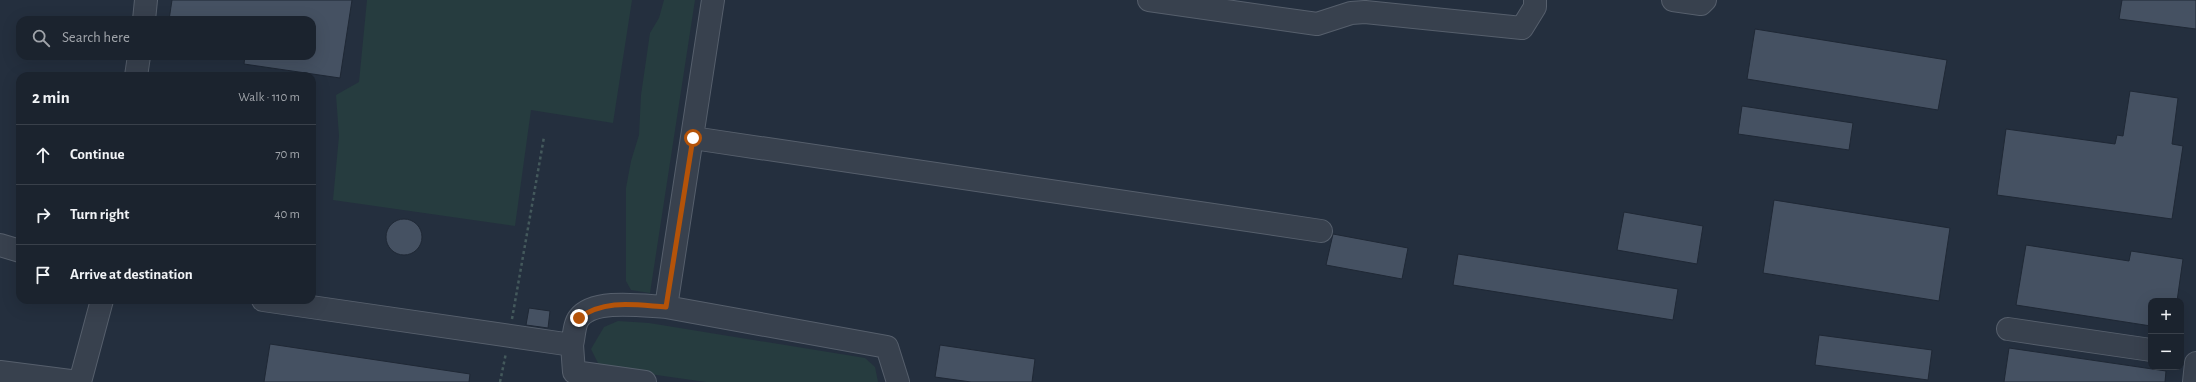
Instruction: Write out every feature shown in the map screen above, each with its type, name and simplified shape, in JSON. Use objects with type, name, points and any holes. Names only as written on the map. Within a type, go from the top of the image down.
[{"type":"street","points":[[144,16],[146,0]]},
{"type":"street","points":[[666,307],[713,0]]},
{"type":"street","points":[[1149,0],[1317,24],[1351,13],[1364,12],[1522,28],[1535,7],[1535,0]]},
{"type":"street","points":[[1673,0],[1701,4],[1704,0]]},
{"type":"street","points":[[137,72],[138,60]]},
{"type":"street","points":[[693,138],[1320,231]]},
{"type":"street","points":[[0,244],[16,250]]},
{"type":"street","points":[[0,372],[79,382],[101,304]]},
{"type":"street","points":[[290,304],[572,345]]},
{"type":"street","points":[[645,382],[574,372],[572,345],[579,318],[591,309],[610,304],[666,307],[887,347],[898,381]]},
{"type":"street","points":[[2008,329],[2148,350]]},
{"type":"street","points":[[2184,354],[2196,356]]},
{"type":"street","points":[[2194,382],[2196,363]]},
{"type":"path","points":[[500,382],[544,137]]},
{"type":"green space","points":[[367,0],[632,0],[613,123],[531,110],[515,226],[333,200],[339,136],[336,95],[359,82]]},
{"type":"green space","points":[[664,0],[695,0],[650,293],[631,290],[626,281],[626,188],[631,161],[639,135],[641,95],[650,33],[659,18]]},
{"type":"green space","points":[[618,321],[649,323],[865,358],[875,367],[878,382],[706,382],[600,367],[591,349],[604,327]]},
{"type":"building","points":[[172,0],[352,0],[340,78],[316,74],[316,72],[299,72],[244,64],[244,60],[316,60],[316,16],[170,16]]},
{"type":"building","points":[[2122,0],[2196,0],[2196,29],[2119,19]]},
{"type":"building","points":[[1755,29],[1947,60],[1938,110],[1747,79]]},
{"type":"building","points":[[2130,91],[2178,98],[2172,144],[2183,146],[2172,219],[1997,195],[2006,129],[2115,144],[2117,135],[2123,136]]},
{"type":"building","points":[[1742,106],[1853,123],[1849,150],[1738,134]]},
{"type":"building","points":[[1774,200],[1950,228],[1939,301],[1763,273]]},
{"type":"building","points":[[1624,212],[1703,226],[1697,264],[1617,250]]},
{"type":"building","points":[[404,219],[414,222],[419,227],[422,237],[419,247],[414,252],[404,255],[394,252],[389,247],[386,237],[389,227],[394,222]]},
{"type":"building","points":[[1333,234],[1408,248],[1402,279],[1326,265]]},
{"type":"building","points":[[2026,245],[2129,261],[2131,251],[2183,259],[2177,298],[2148,298],[2148,326],[2016,305]]},
{"type":"building","points":[[1458,254],[1678,289],[1673,320],[1453,285]]},
{"type":"building","points":[[529,308],[550,311],[548,328],[526,325]]},
{"type":"building","points":[[1819,335],[1932,350],[1928,380],[1815,365]]},
{"type":"building","points":[[270,344],[470,374],[469,382],[264,382]]},
{"type":"building","points":[[940,345],[1035,359],[1032,382],[971,382],[935,377]]},
{"type":"building","points":[[2009,348],[2148,368],[2148,370],[2166,371],[2165,382],[2004,382]]},
{"type":"route","points":[[579,318],[591,309],[610,304],[666,307],[693,138]]}]
